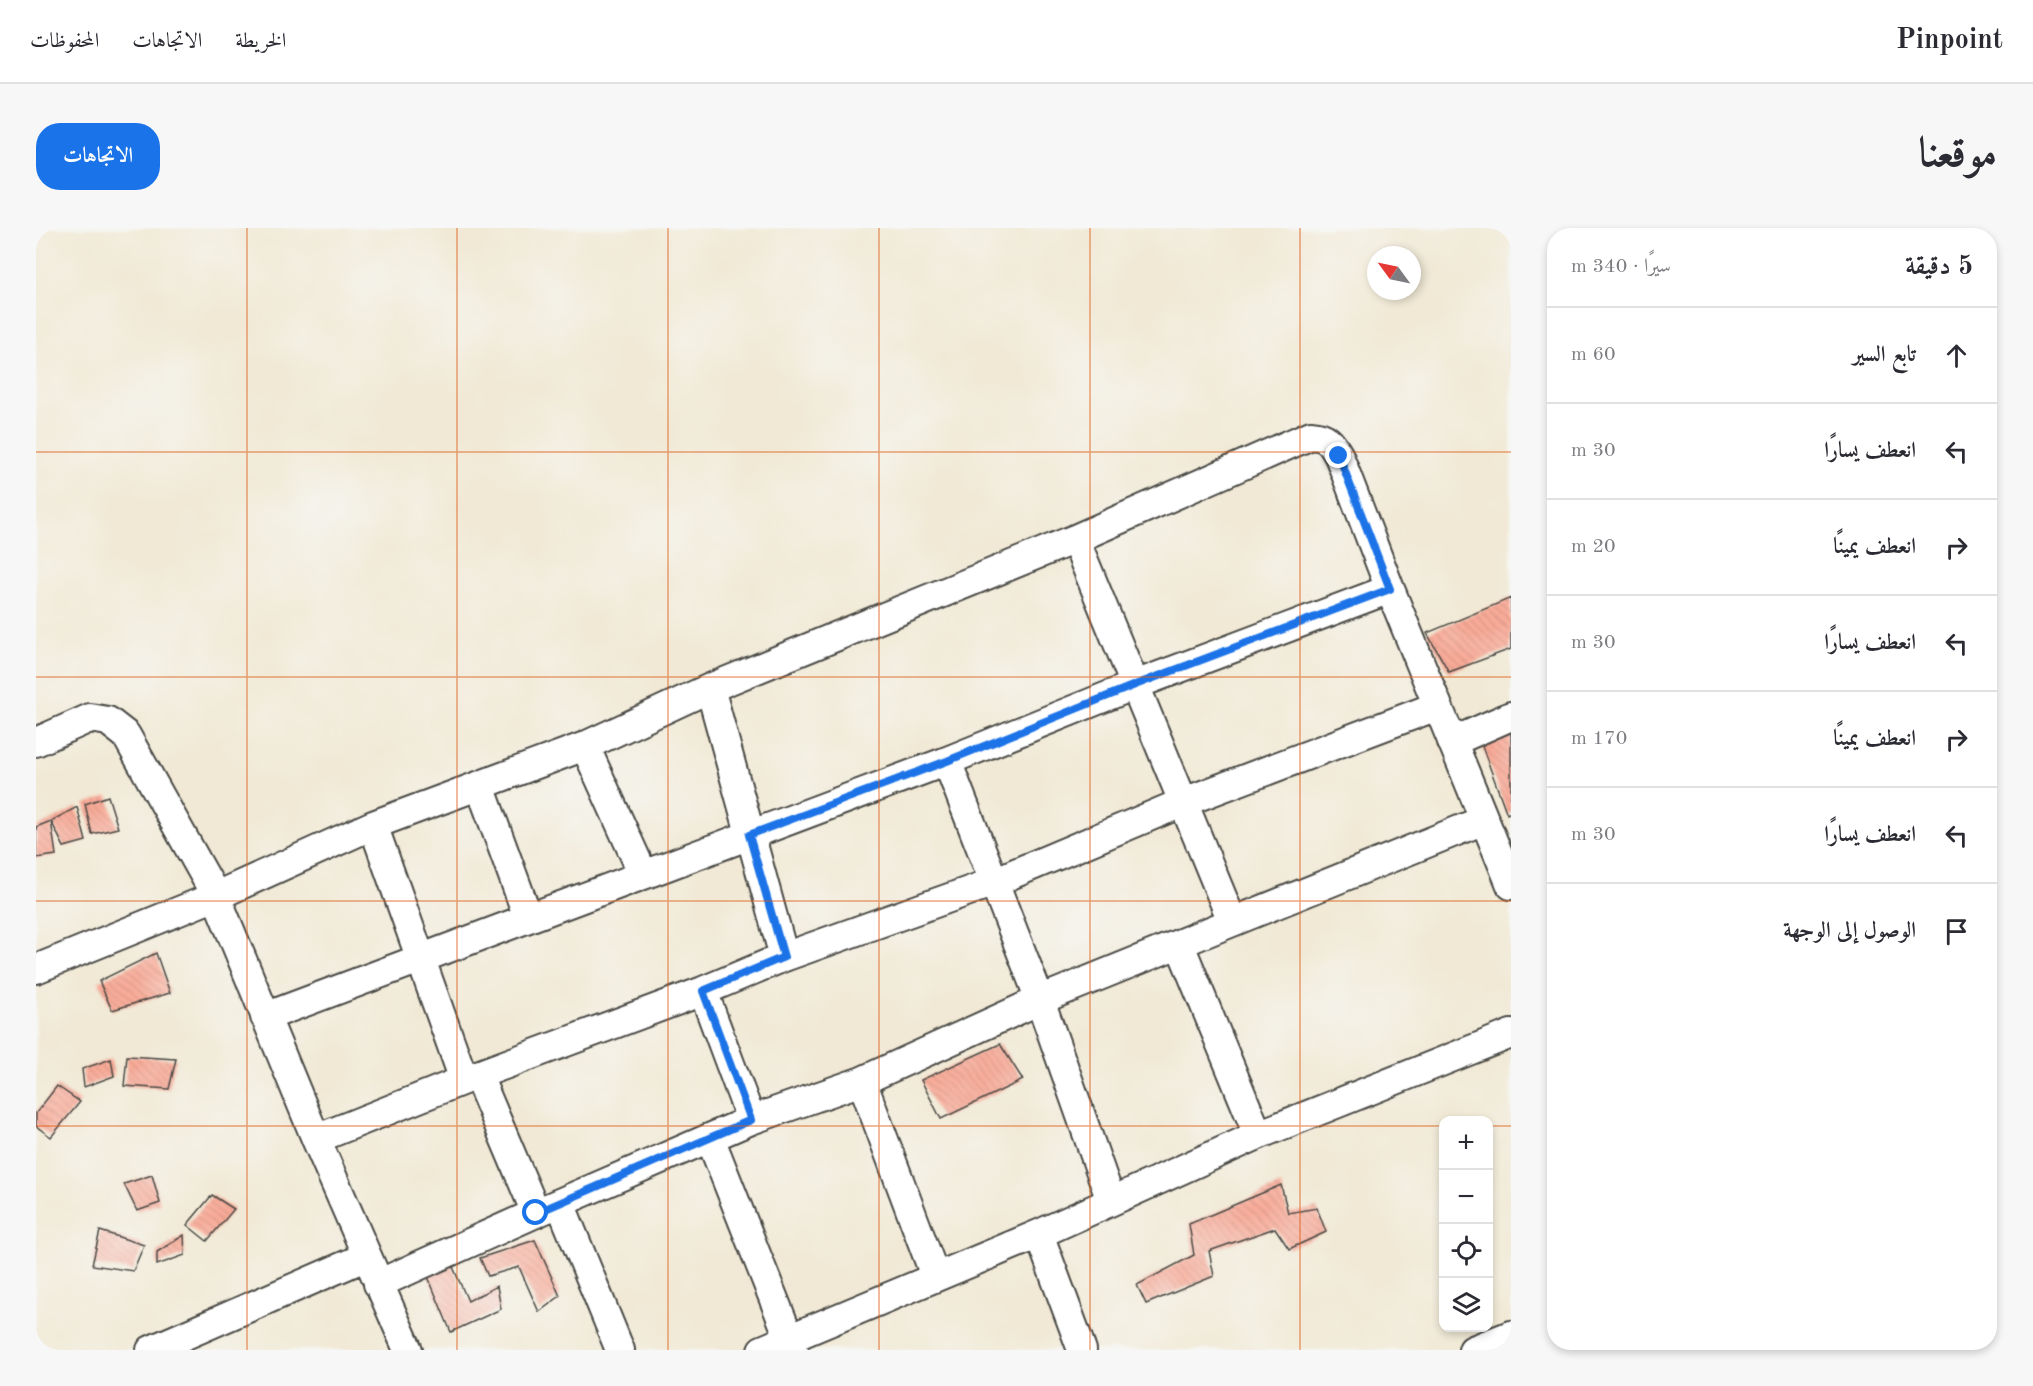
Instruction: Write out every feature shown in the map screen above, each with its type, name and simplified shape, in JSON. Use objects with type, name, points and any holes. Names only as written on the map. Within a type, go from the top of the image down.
[{"type":"street","points":[[36,969],[216,897],[373,825],[585,746],[710,688],[1076,539],[1311,435],[1324,436],[1332,443],[1339,456],[1390,589],[1511,885]]},
{"type":"street","points":[[1076,539],[1232,921]]},
{"type":"street","points":[[265,1017],[947,761],[1135,685],[1390,589]]},
{"type":"street","points":[[710,688],[784,957]]},
{"type":"street","points":[[316,1139],[703,991],[784,957],[994,882],[1184,802],[1437,706]]},
{"type":"street","points":[[1452,742],[1511,716]]},
{"type":"street","points":[[36,742],[90,718],[108,721],[126,735],[216,897],[316,1139],[408,1350]]},
{"type":"street","points":[[585,746],[643,874]]},
{"type":"street","points":[[947,761],[1040,1000],[1111,1201]]},
{"type":"street","points":[[480,786],[528,917]]},
{"type":"street","points":[[378,1284],[751,1120],[862,1081],[1040,1000],[1484,820]]},
{"type":"street","points":[[373,825],[421,957],[471,1078],[548,1208],[620,1350]]},
{"type":"street","points":[[1179,945],[1258,1135]]},
{"type":"street","points":[[703,991],[751,1120]]},
{"type":"street","points":[[762,1350],[792,1344],[935,1276],[1039,1234],[1258,1135],[1511,1034]]},
{"type":"street","points":[[862,1081],[935,1276]]},
{"type":"street","points":[[710,1138],[792,1344]]},
{"type":"street","points":[[1039,1234],[1082,1350]]},
{"type":"street","points":[[151,1350],[367,1256]]},
{"type":"street","points":[[1473,1350],[1511,1335]]},
{"type":"building","points":[[1511,598],[1511,649],[1449,672],[1427,633]]},
{"type":"building","points":[[1511,727],[1511,812],[1507,814],[1479,738]]},
{"type":"building","points":[[108,796],[118,828],[92,834],[85,804]]},
{"type":"building","points":[[77,807],[86,841],[64,847],[51,821]]},
{"type":"building","points":[[51,821],[56,855],[36,858],[36,827]]},
{"type":"building","points":[[156,953],[170,993],[112,1010],[99,981]]},
{"type":"building","points":[[1000,1044],[1023,1080],[941,1119],[921,1080]]},
{"type":"building","points":[[127,1056],[176,1059],[169,1089],[124,1086]]},
{"type":"building","points":[[111,1059],[114,1076],[84,1087],[82,1069]]},
{"type":"building","points":[[57,1086],[80,1102],[51,1137],[36,1126],[36,1113]]},
{"type":"building","points":[[152,1175],[160,1203],[137,1211],[124,1184]]},
{"type":"building","points":[[1281,1185],[1288,1213],[1317,1208],[1326,1232],[1289,1249],[1275,1228],[1209,1251],[1214,1276],[1146,1304],[1137,1285],[1194,1255],[1189,1224]]},
{"type":"building","points":[[212,1195],[234,1209],[207,1241],[187,1225]]},
{"type":"building","points":[[100,1231],[144,1245],[133,1271],[92,1265]]},
{"type":"building","points":[[184,1235],[185,1255],[157,1265],[157,1252]]},
{"type":"building","points":[[535,1240],[560,1296],[539,1312],[519,1267],[488,1276],[480,1258]]},
{"type":"building","points":[[442,1242],[468,1301],[497,1286],[501,1309],[451,1332],[419,1255]]},
{"type":"route","points":[[536,1213],[751,1120],[703,991],[784,957],[749,835],[947,761],[1135,685],[1390,589],[1339,456]]}]
